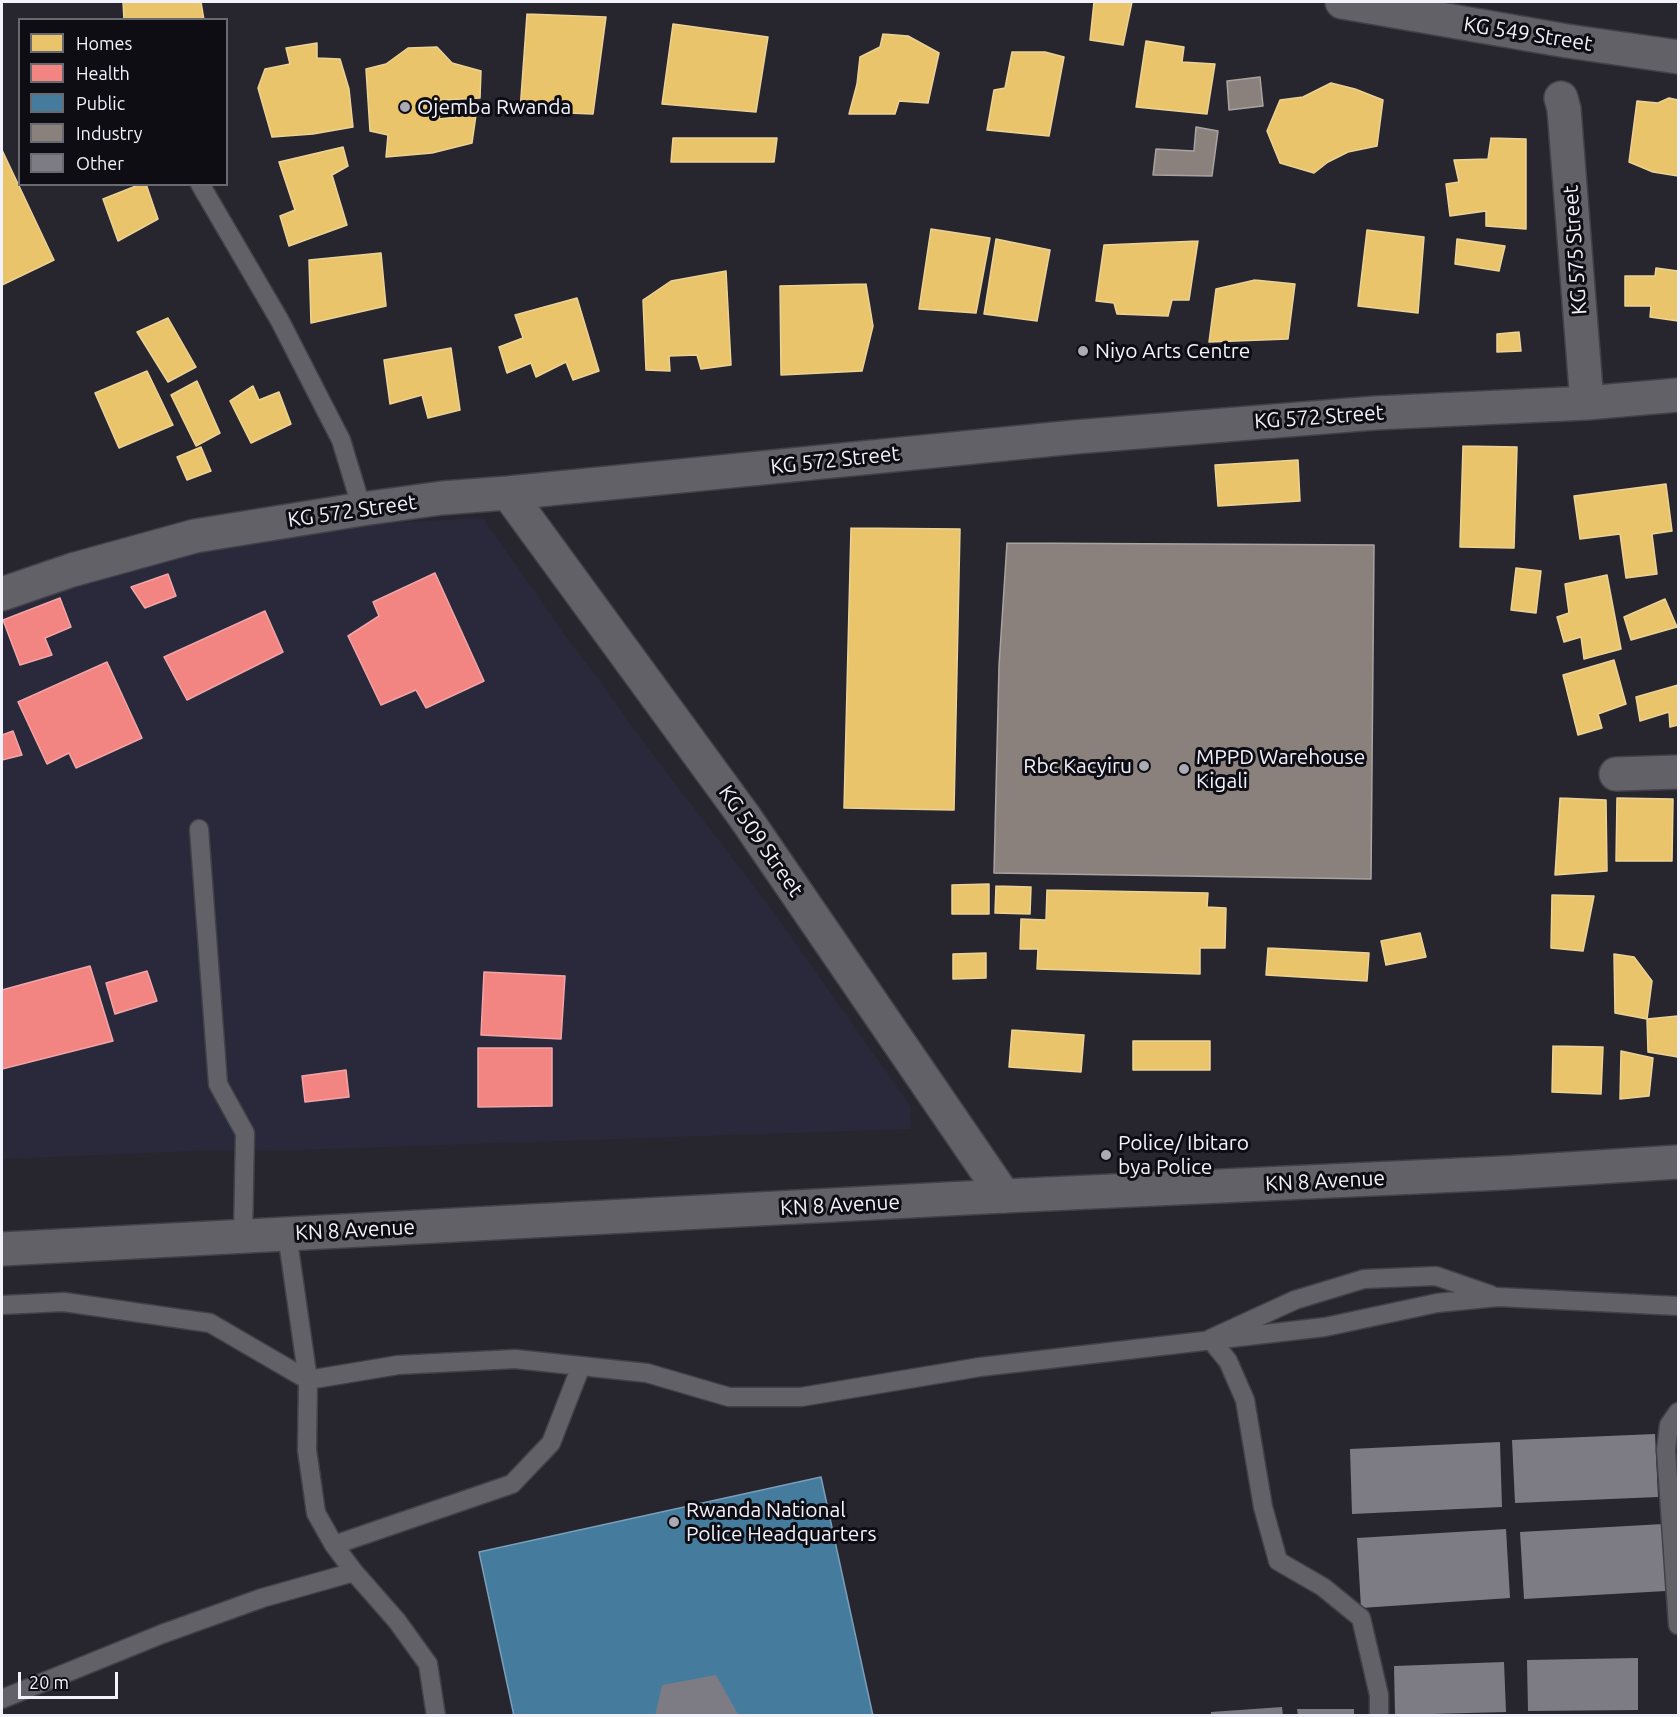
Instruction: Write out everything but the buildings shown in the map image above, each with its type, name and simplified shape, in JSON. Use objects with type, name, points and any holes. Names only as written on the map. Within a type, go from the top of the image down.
[{"type":"street","name":"KG 549 Street","points":[[1342,2],[1567,42],[1678,57]]},
{"type":"street","name":"KG 575 Street","points":[[1561,98],[1564,109],[1587,403]]},
{"type":"street","name":"KG 572 Street","points":[[2,594],[72,570],[195,536],[362,508],[442,498],[508,494],[1086,436],[1375,412],[1587,403],[1678,395]]},
{"type":"street","name":"KG 509 Street","points":[[508,494],[744,816],[1004,1196]]},
{"type":"street","points":[[1616,774],[1678,772]]},
{"type":"street","name":"KN 8 Avenue","points":[[2,1249],[1004,1196],[1492,1174],[1678,1162]]},
{"type":"lane","points":[[201,186],[280,321],[341,440],[362,508]]},
{"type":"lane","points":[[200,829],[218,1084],[245,1133],[243,1236]]},
{"type":"lane","points":[[287,1234],[308,1380],[307,1450],[316,1513],[334,1545],[354,1572],[398,1621],[428,1664],[436,1716]]},
{"type":"lane","points":[[1210,1340],[1295,1300],[1364,1279],[1436,1276],[1498,1298]]},
{"type":"lane","points":[[2,1305],[64,1302],[210,1323],[308,1380],[398,1365],[514,1359],[647,1373],[729,1397],[801,1397],[980,1367],[1325,1327],[1437,1303],[1498,1298],[1678,1306]]},
{"type":"lane","points":[[1210,1340],[1228,1361],[1245,1400],[1263,1507],[1278,1561],[1323,1587],[1360,1618],[1379,1695],[1379,1716]]},
{"type":"lane","points":[[334,1545],[512,1484],[551,1443],[581,1366]]},
{"type":"lane","points":[[1678,1412],[1669,1425],[1666,1450],[1678,1625]]},
{"type":"lane","points":[[2,1699],[173,1630],[262,1599],[354,1572]]},
{"type":"shaded area","points":[[483,518],[639,736],[772,910],[911,1107],[910,1129],[269,1151],[219,1150],[2,1159],[2,609],[198,533]]},
{"type":"place","name":"Ojemba Rwanda","points":[[405,107]]},
{"type":"place","name":"Niyo Arts Centre","points":[[1083,351]]},
{"type":"place","name":"Rbc Kacyiru","points":[[1144,766]]},
{"type":"place","name":"MPPD Warehouse Kigali","points":[[1184,769]]},
{"type":"place","name":"Police/ Ibitaro bya Police","points":[[1106,1155]]},
{"type":"place","name":"Rwanda National Police Headquarters","points":[[674,1522]]}]
